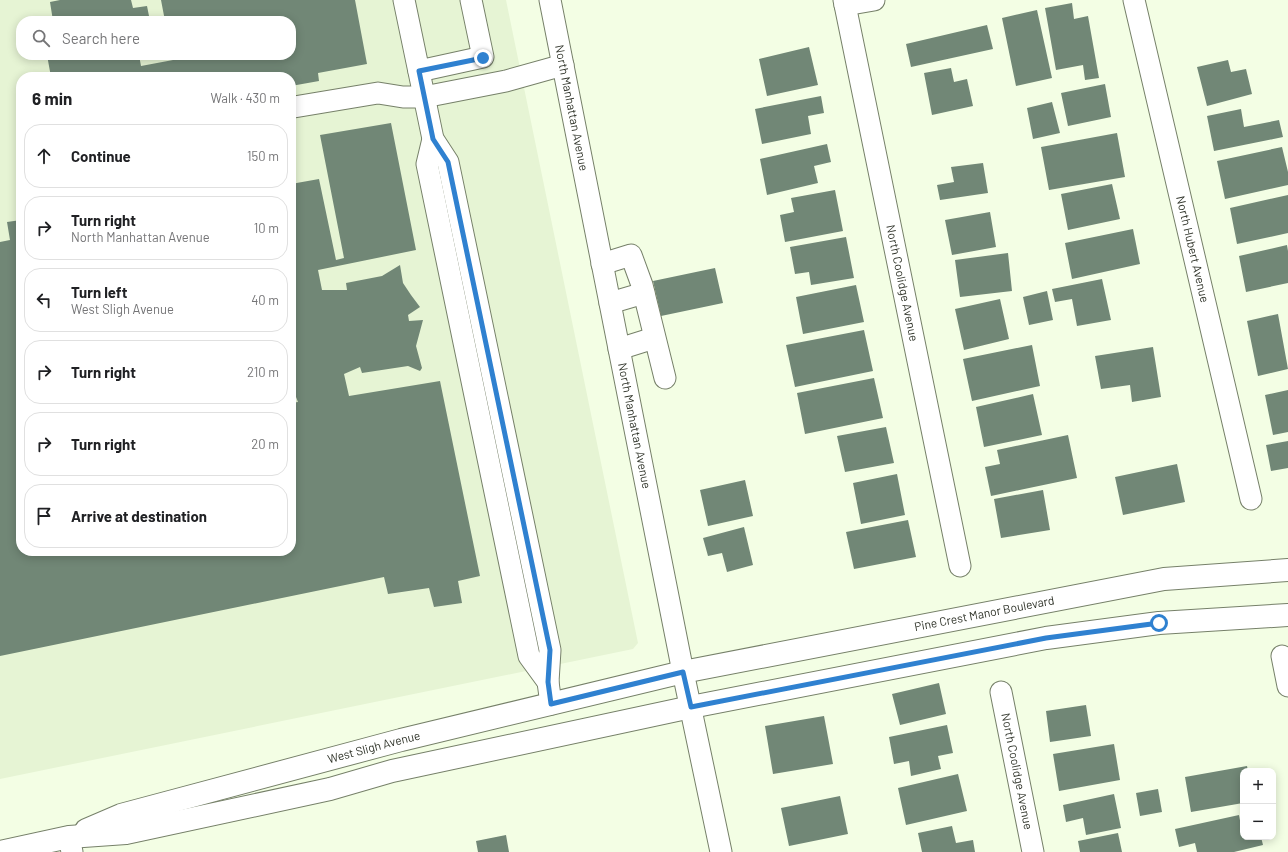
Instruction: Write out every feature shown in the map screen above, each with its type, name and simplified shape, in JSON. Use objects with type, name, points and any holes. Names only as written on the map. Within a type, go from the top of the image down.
[{"type":"main road","name":"Pine Crest Manor Boulevard","points":[[683,672],[1164,579],[1288,570]]},
{"type":"main road","points":[[691,707],[1046,638],[1159,623],[1288,615]]},
{"type":"main road","name":"West Sligh Avenue","points":[[70,845],[121,815],[401,740],[683,672]]},
{"type":"main road","name":"West Sligh Avenue","points":[[0,852],[70,845],[330,790],[392,771],[691,707]]},
{"type":"street","points":[[404,0],[433,139],[426,164],[528,656],[548,682],[551,704]]},
{"type":"street","points":[[419,71],[483,58],[471,0]]},
{"type":"street","name":"North Manhattan Avenue","points":[[550,0],[720,852]]},
{"type":"street","points":[[845,3],[874,0]]},
{"type":"street","name":"North Hubert Avenue","points":[[1134,0],[1251,499]]},
{"type":"street","name":"North Coolidge Avenue","points":[[845,3],[960,566]]},
{"type":"street","points":[[296,107],[378,93],[403,97],[424,98],[506,81],[563,65]]},
{"type":"street","points":[[602,264],[631,255],[644,293],[665,378]]},
{"type":"street","points":[[610,303],[644,293]]},
{"type":"street","points":[[619,349],[654,338]]},
{"type":"street","points":[[1282,656],[1288,686]]},
{"type":"street","name":"North Coolidge Avenue","points":[[1000,692],[1033,852]]},
{"type":"shaded area","points":[[0,0],[506,0],[638,643],[633,649],[0,779]]},
{"type":"building","points":[[60,0],[131,0],[133,8],[147,6],[149,16],[52,16],[50,2]]},
{"type":"building","points":[[161,0],[355,0],[367,64],[318,73],[319,81],[296,85],[296,72],[50,72],[48,60],[140,60],[141,66],[173,60],[296,60],[296,16],[164,16]]},
{"type":"building","points":[[1072,3],[1074,19],[1088,16],[1099,78],[1085,80],[1083,65],[1056,70],[1045,8]]},
{"type":"building","points":[[1037,10],[1052,78],[1016,86],[1002,18]]},
{"type":"building","points":[[987,25],[993,49],[911,67],[906,44]]},
{"type":"building","points":[[809,47],[818,85],[767,96],[759,59]]},
{"type":"building","points":[[1228,60],[1231,72],[1246,69],[1252,94],[1207,106],[1197,67]]},
{"type":"building","points":[[951,68],[954,82],[967,79],[973,106],[932,115],[924,73]]},
{"type":"building","points":[[1105,84],[1111,117],[1068,126],[1061,93]]},
{"type":"building","points":[[821,96],[824,113],[808,116],[811,134],[762,144],[755,109]]},
{"type":"building","points":[[1052,102],[1060,133],[1033,139],[1027,108]]},
{"type":"building","points":[[1241,109],[1244,127],[1279,120],[1283,137],[1214,151],[1207,116]]},
{"type":"building","points":[[391,123],[416,250],[318,270],[322,290],[347,290],[346,283],[382,276],[400,265],[403,283],[420,307],[408,315],[409,321],[423,320],[416,346],[422,368],[420,371],[408,366],[362,373],[360,367],[344,374],[349,396],[440,381],[480,576],[458,581],[462,603],[434,607],[429,588],[388,594],[384,577],[0,656],[0,242],[10,240],[7,222],[16,221],[16,556],[296,556],[296,402],[298,402],[296,397],[296,183],[319,179],[336,260],[344,258],[320,135]]},
{"type":"building","points":[[1117,133],[1125,177],[1049,190],[1041,147]]},
{"type":"building","points":[[827,144],[831,162],[814,166],[818,183],[767,195],[760,159]]},
{"type":"building","points":[[1282,147],[1288,172],[1288,185],[1225,199],[1217,161]]},
{"type":"building","points":[[983,163],[988,193],[940,200],[937,185],[954,182],[951,167]]},
{"type":"building","points":[[1112,184],[1120,219],[1068,230],[1061,194]]},
{"type":"building","points":[[835,190],[843,231],[785,242],[780,215],[794,212],[791,198]]},
{"type":"building","points":[[1288,195],[1288,233],[1237,244],[1230,208]]},
{"type":"building","points":[[990,212],[996,247],[952,255],[945,220]]},
{"type":"building","points":[[1133,229],[1140,264],[1072,279],[1065,243]]},
{"type":"building","points":[[846,237],[854,278],[811,285],[809,272],[795,274],[790,247]]},
{"type":"building","points":[[1287,245],[1288,283],[1246,292],[1239,256]]},
{"type":"building","points":[[1008,253],[1012,291],[960,297],[955,260]]},
{"type":"building","points":[[715,268],[723,303],[661,316],[653,281]]},
{"type":"building","points":[[1102,279],[1111,320],[1077,326],[1072,299],[1055,302],[1052,289]]},
{"type":"building","points":[[856,285],[864,322],[803,334],[796,297]]},
{"type":"building","points":[[1047,291],[1053,320],[1029,325],[1023,297]]},
{"type":"building","points":[[1000,299],[1009,339],[964,350],[955,309]]},
{"type":"building","points":[[1278,314],[1288,369],[1258,376],[1247,321]]},
{"type":"building","points":[[864,330],[873,371],[795,387],[786,345]]},
{"type":"building","points":[[1032,345],[1040,386],[972,401],[963,359]]},
{"type":"building","points":[[1153,347],[1161,397],[1132,402],[1130,385],[1101,389],[1095,356]]},
{"type":"building","points":[[874,378],[883,418],[805,434],[797,393]]},
{"type":"building","points":[[1288,390],[1288,432],[1273,435],[1265,395]]},
{"type":"building","points":[[1033,394],[1042,435],[984,447],[976,407]]},
{"type":"building","points":[[886,427],[894,463],[845,472],[837,436]]},
{"type":"building","points":[[1068,435],[1077,478],[991,496],[985,467],[1000,464],[997,450]]},
{"type":"building","points":[[1288,441],[1288,468],[1271,471],[1266,445]]},
{"type":"building","points":[[1177,464],[1185,502],[1123,515],[1115,477]]},
{"type":"building","points":[[897,474],[905,515],[861,524],[853,483]]},
{"type":"building","points":[[745,480],[753,516],[708,526],[700,490]]},
{"type":"building","points":[[1043,490],[1050,530],[1001,538],[994,499]]},
{"type":"building","points":[[908,520],[916,557],[854,569],[846,532]]},
{"type":"building","points":[[744,527],[753,565],[727,572],[722,553],[708,556],[703,538]]},
{"type":"building","points":[[939,683],[946,714],[900,725],[892,694]]},
{"type":"building","points":[[1086,705],[1091,736],[1050,742],[1046,711]]},
{"type":"building","points":[[824,716],[833,764],[773,774],[765,726]]},
{"type":"building","points":[[947,725],[953,753],[938,756],[941,769],[911,776],[909,761],[894,764],[889,737]]},
{"type":"building","points":[[1114,744],[1120,780],[1059,791],[1053,754]]},
{"type":"building","points":[[1247,766],[1247,768],[1240,768],[1240,804],[1191,812],[1185,777]]},
{"type":"building","points":[[958,774],[967,811],[906,825],[898,788]]},
{"type":"building","points":[[1158,789],[1162,812],[1140,816],[1136,793]]},
{"type":"building","points":[[1114,794],[1121,828],[1086,835],[1083,818],[1066,822],[1063,805]]},
{"type":"building","points":[[840,796],[848,834],[789,846],[781,808]]},
{"type":"building","points":[[1239,815],[1240,840],[1262,840],[1263,845],[1234,852],[1197,852],[1195,843],[1179,847],[1175,829]]},
{"type":"building","points":[[952,826],[956,843],[973,840],[975,852],[922,852],[918,833]]},
{"type":"building","points":[[1118,833],[1122,852],[1080,852],[1078,841]]},
{"type":"building","points":[[506,835],[509,852],[478,852],[476,841]]},
{"type":"route","points":[[483,58],[419,71],[433,139],[448,162],[550,650],[548,682],[551,704],[683,672],[691,707],[1046,638],[1159,623]]}]
